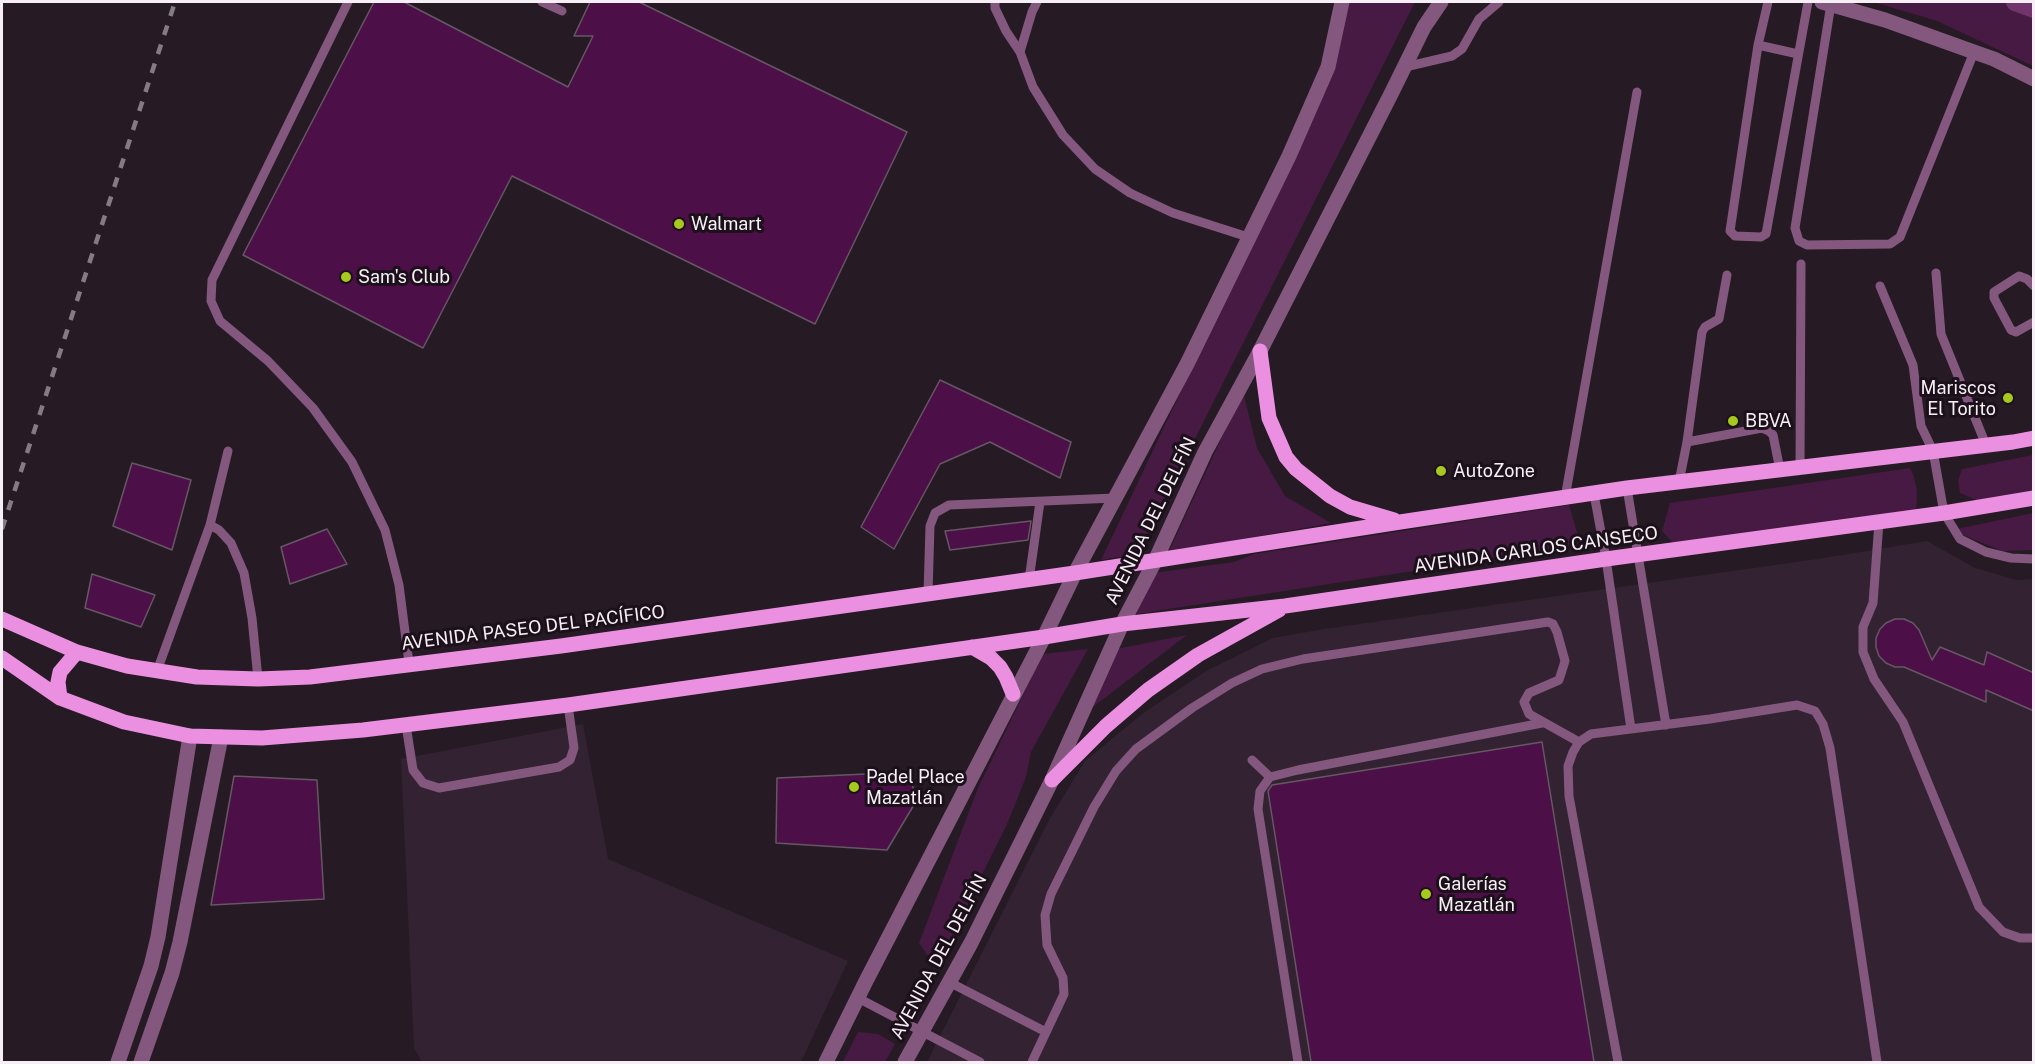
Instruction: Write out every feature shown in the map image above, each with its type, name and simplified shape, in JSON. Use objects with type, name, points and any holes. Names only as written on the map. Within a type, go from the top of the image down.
[{"type":"main road","points":[[1260,351],[1269,418],[1286,457],[1296,469],[1330,496],[1350,507],[1400,522]]},
{"type":"main road","points":[[1075,573],[1627,488],[2034,438]]},
{"type":"main road","name":"AVENIDA CARLOS CANSECO","points":[[1044,637],[1122,624],[1285,606],[1639,554],[1944,513],[2034,498]]},
{"type":"main road","name":"AVENIDA PASEO DEL PACÍFICO","points":[[2,619],[77,652],[127,666],[197,677],[258,679],[310,676],[572,644],[1075,573]]},
{"type":"main road","points":[[1052,780],[1106,726],[1148,690],[1198,655],[1285,606]]},
{"type":"main road","points":[[2,658],[60,698],[124,722],[190,736],[262,738],[406,725],[568,705],[1044,637]]},
{"type":"main road","points":[[972,647],[992,658],[1000,667],[1013,694]]},
{"type":"main road","points":[[60,698],[58,682],[60,672],[77,652]]},
{"type":"street","points":[[826,1062],[1075,573],[1186,364],[1289,156],[1328,67],[1342,2]]},
{"type":"street","name":"AVENIDA DEL DELFÍN","points":[[905,1062],[971,943],[1052,780],[1122,624],[1155,561],[1205,452],[1260,351],[1424,27],[1441,2]]},
{"type":"street","points":[[1827,3],[1885,20],[1994,59],[2034,79]]},
{"type":"street","points":[[118,1062],[151,966],[158,937],[190,736]]},
{"type":"street","points":[[141,1062],[172,973],[180,942],[221,737]]},
{"type":"lane","points":[[348,2],[212,279],[211,301],[220,321],[268,362],[313,408],[352,462],[385,530],[399,585],[409,663]]},
{"type":"lane","points":[[542,2],[562,11]]},
{"type":"lane","points":[[995,2],[995,8],[1006,31],[1020,52],[1032,87],[1063,135],[1095,169],[1131,192],[1173,213],[1248,237]]},
{"type":"lane","points":[[1020,52],[1037,2]]},
{"type":"lane","points":[[1404,67],[1452,56],[1462,49],[1479,19],[1498,2]]},
{"type":"lane","points":[[1768,2],[1758,45],[1731,231],[1736,236],[1761,237],[1766,234],[1808,2]]},
{"type":"lane","points":[[1827,3],[1795,228],[1799,241],[1807,245],[1890,244],[1900,237],[1974,52]]},
{"type":"lane","points":[[1758,45],[1798,54]]},
{"type":"lane","points":[[1565,498],[1637,92]]},
{"type":"lane","points":[[1800,468],[1801,264]]},
{"type":"lane","points":[[1936,273],[1941,334],[1986,445]]},
{"type":"lane","points":[[1679,482],[1687,442],[1702,332],[1705,327],[1719,319],[1728,275]]},
{"type":"lane","points":[[2034,286],[2027,279],[2019,276],[1994,292],[1994,298],[2011,330],[2016,332],[2034,322]]},
{"type":"lane","points":[[1880,286],[1913,364],[1921,426],[1933,450],[1944,513],[1960,539],[1986,552],[2011,558],[2034,559]]},
{"type":"lane","points":[[1687,442],[1762,428],[1769,430],[1773,435],[1780,470]]},
{"type":"lane","points":[[157,671],[210,525],[228,451]]},
{"type":"lane","points":[[1627,488],[1666,725]]},
{"type":"lane","points":[[1594,494],[1631,729]]},
{"type":"lane","points":[[928,594],[930,526],[935,513],[949,505],[1115,498]]},
{"type":"lane","points":[[1029,579],[1040,501]]},
{"type":"lane","points":[[1879,522],[1874,603],[1863,627],[1863,652],[1874,679],[1903,722],[1979,907],[2003,932],[2020,938],[2034,938]]},
{"type":"lane","points":[[210,525],[219,530],[231,543],[244,573],[252,618],[258,679]]},
{"type":"lane","points":[[1032,1062],[1064,994],[1063,978],[1047,945],[1045,915],[1051,894],[1094,807],[1116,771],[1136,749],[1192,708],[1232,683],[1262,669],[1303,659],[1548,622],[1553,624],[1557,632],[1565,661],[1559,680],[1529,693],[1524,702],[1528,714],[1579,742]]},
{"type":"lane","points":[[406,725],[413,770],[423,783],[439,788],[560,767],[570,760],[574,748],[568,705]]},
{"type":"lane","points":[[1618,1062],[1569,796],[1568,766],[1573,752],[1579,742],[1591,734],[1797,705],[1815,711],[1823,724],[1830,748],[1876,1062]]},
{"type":"lane","points":[[1299,1062],[1258,809],[1260,791],[1270,777],[1320,765],[1542,723]]},
{"type":"lane","points":[[1252,759],[1270,777]]},
{"type":"lane","points":[[949,982],[1046,1032]]},
{"type":"lane","points":[[858,998],[980,1062]]},
{"type":"shaded area","points":[[1349,2],[1415,2],[1137,554],[1101,560],[1250,246]]},
{"type":"shaded area","points":[[1873,2],[2033,2],[2033,66],[1937,21]]},
{"type":"shaded area","points":[[1243,392],[1257,448],[1285,496],[1331,523],[1168,553]]},
{"type":"shaded area","points":[[2033,455],[2033,491],[1978,501],[1960,493],[1958,481],[1962,469]]},
{"type":"shaded area","points":[[1910,468],[1917,491],[1916,514],[1675,545],[1662,531],[1670,503]]},
{"type":"shaded area","points":[[1569,505],[1578,535],[1568,547],[1136,614],[1153,573],[1234,562],[1254,554]]},
{"type":"shaded area","points":[[2033,513],[2033,550],[2002,551],[1963,535],[1957,529]]},
{"type":"shaded area","name":"Galerías Mazatlán","points":[[1927,541],[1975,568],[2017,580],[2033,579],[2033,1062],[927,1062],[1050,818],[1085,761],[1142,714],[1208,670],[1273,638]]},
{"type":"shaded area","points":[[1187,635],[1089,710],[1116,649]]},
{"type":"shaded area","points":[[1088,649],[1031,752],[1026,777],[1008,822],[944,952],[927,955],[919,943],[978,788],[1043,654]]},
{"type":"shaded area","points":[[583,724],[608,859],[848,961],[801,1062],[422,1062],[414,1048],[401,759]]},
{"type":"shaded area","points":[[858,1032],[878,1034],[895,1044],[885,1062],[843,1062]]},
{"type":"building","points":[[374,2],[404,2],[568,87],[593,36],[574,36],[590,2],[639,2],[907,132],[815,324],[512,176],[423,348],[243,255]]},
{"type":"building","points":[[940,380],[1071,442],[1060,478],[990,442],[940,464],[894,549],[861,527]]},
{"type":"building","points":[[132,463],[191,480],[172,550],[113,526]]},
{"type":"building","points":[[1031,521],[1028,540],[950,550],[945,531]]},
{"type":"building","points":[[327,529],[347,564],[290,584],[281,547]]},
{"type":"building","points":[[92,574],[155,595],[141,627],[85,608]]},
{"type":"building","points":[[1895,619],[1904,619],[1913,623],[1919,630],[1932,660],[1940,647],[1984,665],[1987,652],[2034,673],[2034,711],[1986,690],[1986,702],[1904,667],[1895,667],[1886,663],[1879,656],[1876,638],[1886,623]]},
{"type":"building","name":"Galerías Mazatlán","points":[[1542,742],[1594,1062],[1311,1062],[1268,791],[1272,785]]},
{"type":"building","points":[[911,772],[915,803],[887,850],[776,843],[777,778]]},
{"type":"building","points":[[234,776],[317,780],[324,899],[211,905]]},
{"type":"waterway","points":[[2015,2],[2034,9]]},
{"type":"railway","points":[[2,529],[175,2]]},
{"type":"place","name":"Walmart","points":[[679,224]]},
{"type":"place","name":"Sam's Club","points":[[346,277]]},
{"type":"place","name":"Mariscos El Torito","points":[[2008,398]]},
{"type":"place","name":"BBVA","points":[[1733,421]]},
{"type":"place","name":"AutoZone","points":[[1441,471]]},
{"type":"place","name":"Padel Place Mazatlán","points":[[854,787]]},
{"type":"place","name":"Galerías Mazatlán","points":[[1426,894]]}]
